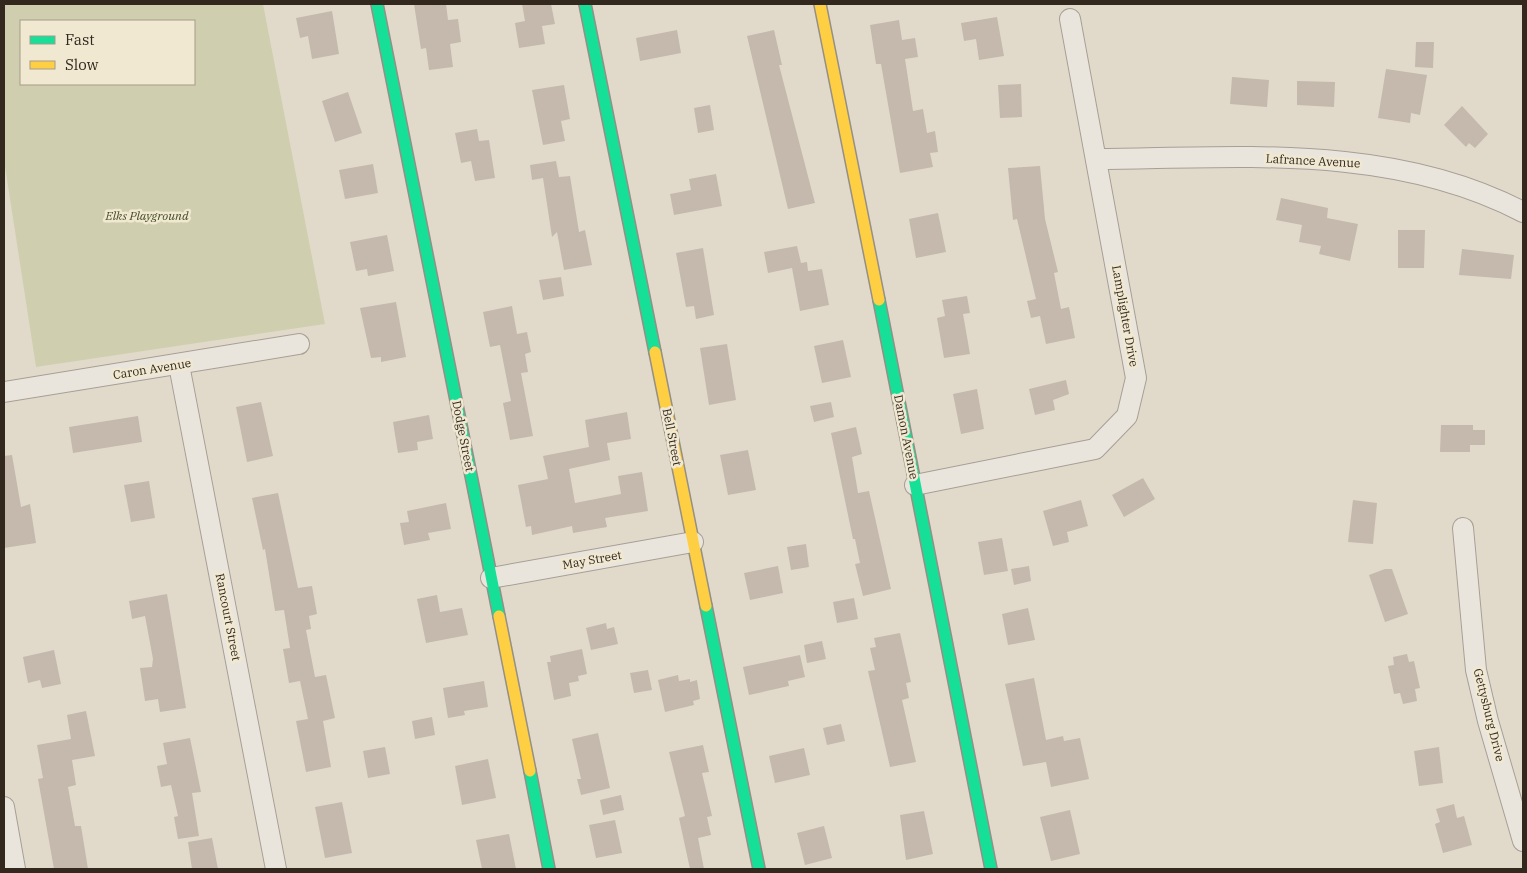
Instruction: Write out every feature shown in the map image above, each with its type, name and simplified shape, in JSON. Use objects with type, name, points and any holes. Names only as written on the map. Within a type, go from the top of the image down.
[{"type":"street","name":"Dodge Street","points":[[376,4],[549,869]]},
{"type":"street","name":"Bell Street","points":[[585,4],[759,869]]},
{"type":"street","name":"Damon Avenue","points":[[820,4],[991,869]]},
{"type":"street","name":"Lamplighter Drive","points":[[915,485],[1095,449],[1127,416],[1136,378],[1070,19]]},
{"type":"street","name":"Lafrance Avenue","points":[[1096,159],[1291,157],[1348,161],[1385,166],[1430,176],[1475,191],[1523,212]]},
{"type":"street","name":"Caron Avenue","points":[[4,392],[299,344]]},
{"type":"street","name":"Rancourt Street","points":[[179,365],[276,869]]},
{"type":"street","name":"Gettysburg Drive","points":[[1463,528],[1476,670],[1488,721],[1523,841]]},
{"type":"street","name":"May Street","points":[[491,578],[693,542]]},
{"type":"street","points":[[4,807],[15,869]]},
{"type":"green space","name":"Elks Playground","points":[[4,4],[263,4],[325,324],[36,367],[4,160]]},
{"type":"building","points":[[414,4],[446,4],[448,20],[458,19],[461,42],[450,44],[453,67],[429,70],[426,48],[421,49]]},
{"type":"building","points":[[522,4],[551,4],[555,24],[542,26],[545,44],[519,48],[515,23],[525,21]]},
{"type":"building","points":[[332,11],[339,54],[312,59],[308,36],[300,38],[296,18]]},
{"type":"building","points":[[997,17],[1004,56],[979,60],[976,39],[964,41],[961,23]]},
{"type":"building","points":[[899,20],[902,40],[915,38],[918,57],[905,59],[913,111],[923,109],[927,133],[935,131],[938,152],[930,153],[933,167],[900,173],[881,64],[876,64],[870,25]]},
{"type":"building","points":[[677,30],[681,53],[640,61],[636,38]]},
{"type":"building","points":[[774,30],[782,65],[779,65],[815,203],[788,209],[747,36]]},
{"type":"building","points":[[1416,42],[1434,42],[1433,68],[1415,67]]},
{"type":"building","points":[[1386,69],[1427,75],[1420,115],[1411,113],[1410,123],[1378,118]]},
{"type":"building","points":[[1232,77],[1269,80],[1267,107],[1230,104]]},
{"type":"building","points":[[1297,81],[1335,82],[1334,107],[1297,105]]},
{"type":"building","points":[[1021,84],[1022,117],[1000,118],[998,85]]},
{"type":"building","points":[[564,85],[570,119],[561,121],[565,141],[543,145],[532,90]]},
{"type":"building","points":[[348,92],[362,133],[335,142],[322,101]]},
{"type":"building","points":[[710,105],[714,130],[698,133],[694,108]]},
{"type":"building","points":[[1462,106],[1488,134],[1475,148],[1469,143],[1466,147],[1444,125]]},
{"type":"building","points":[[477,129],[479,141],[489,140],[495,178],[475,181],[471,161],[461,163],[455,133]]},
{"type":"building","points":[[556,161],[559,177],[570,176],[579,232],[585,230],[592,265],[564,270],[557,232],[552,237],[543,178],[532,180],[530,165]]},
{"type":"building","points":[[373,164],[378,193],[345,199],[339,170]]},
{"type":"building","points":[[1040,166],[1045,219],[1058,272],[1054,273],[1061,309],[1069,307],[1075,338],[1046,344],[1040,316],[1031,318],[1027,301],[1036,299],[1017,219],[1013,220],[1008,168]]},
{"type":"building","points":[[716,174],[722,206],[674,215],[670,194],[691,190],[689,179]]},
{"type":"building","points":[[1281,198],[1328,208],[1327,218],[1358,224],[1350,261],[1319,254],[1321,246],[1299,242],[1302,225],[1276,220]]},
{"type":"building","points":[[938,213],[946,252],[916,258],[909,219]]},
{"type":"building","points":[[1398,230],[1425,230],[1424,268],[1398,268]]},
{"type":"building","points":[[387,235],[394,271],[368,276],[367,269],[356,271],[350,242]]},
{"type":"building","points":[[797,246],[801,263],[807,262],[808,271],[822,269],[829,305],[800,311],[792,268],[768,273],[764,252]]},
{"type":"building","points":[[703,248],[714,315],[696,319],[694,306],[686,307],[676,253]]},
{"type":"building","points":[[1462,249],[1514,255],[1511,279],[1459,275]]},
{"type":"building","points":[[561,277],[564,296],[543,300],[539,280]]},
{"type":"building","points":[[967,296],[970,313],[963,314],[970,354],[944,358],[937,318],[945,316],[942,300]]},
{"type":"building","points":[[396,302],[406,357],[381,362],[381,357],[371,358],[360,308]]},
{"type":"building","points":[[512,306],[517,334],[527,332],[531,352],[525,354],[528,372],[521,373],[533,436],[510,440],[503,403],[511,401],[500,345],[490,347],[483,312]]},
{"type":"building","points":[[843,340],[851,377],[822,383],[814,346]]},
{"type":"building","points":[[727,344],[736,400],[709,405],[700,348]]},
{"type":"building","points":[[1066,380],[1069,394],[1053,400],[1055,410],[1035,415],[1029,389]]},
{"type":"building","points":[[977,389],[984,429],[961,434],[953,394]]},
{"type":"building","points":[[261,402],[273,456],[247,462],[236,407]]},
{"type":"building","points":[[831,402],[834,417],[814,422],[810,406]]},
{"type":"building","points":[[627,412],[631,439],[607,443],[610,460],[569,469],[575,503],[621,494],[618,476],[642,472],[648,511],[605,518],[607,527],[573,533],[572,526],[532,535],[531,526],[526,527],[518,485],[548,479],[543,456],[589,447],[585,420]]},
{"type":"building","points":[[429,415],[433,439],[417,442],[418,450],[398,453],[393,422]]},
{"type":"building","points":[[138,416],[142,442],[73,453],[69,427]]},
{"type":"building","points":[[1441,425],[1473,425],[1473,430],[1485,430],[1485,445],[1470,445],[1470,452],[1440,452]]},
{"type":"building","points":[[856,427],[862,454],[852,457],[858,493],[869,491],[891,589],[863,596],[855,564],[860,563],[855,539],[853,539],[831,433]]},
{"type":"building","points":[[748,450],[756,490],[728,495],[720,455]]},
{"type":"building","points":[[12,455],[21,507],[30,504],[36,543],[4,548],[4,456]]},
{"type":"building","points":[[1143,478],[1155,499],[1124,517],[1112,495]]},
{"type":"building","points":[[149,481],[155,518],[131,522],[124,485]]},
{"type":"building","points":[[278,493],[298,588],[312,586],[317,614],[309,616],[311,629],[306,630],[315,677],[326,675],[335,718],[323,721],[331,767],[306,772],[296,721],[308,719],[300,681],[289,683],[283,649],[290,648],[284,610],[275,611],[265,549],[263,550],[252,498]]},
{"type":"building","points":[[1081,500],[1088,526],[1067,532],[1069,542],[1053,546],[1043,511]]},
{"type":"building","points":[[1353,500],[1377,503],[1373,544],[1348,542]]},
{"type":"building","points":[[446,503],[451,529],[428,533],[430,540],[404,545],[400,523],[409,522],[407,511]]},
{"type":"building","points":[[1002,538],[1008,571],[984,575],[978,542]]},
{"type":"building","points":[[806,544],[809,567],[791,570],[787,547]]},
{"type":"building","points":[[778,566],[783,593],[750,600],[744,573]]},
{"type":"building","points":[[1029,566],[1031,581],[1014,585],[1011,569]]},
{"type":"building","points":[[1385,569],[1392,569],[1408,614],[1385,622],[1369,575]]},
{"type":"building","points":[[167,594],[186,708],[160,712],[158,699],[145,701],[140,668],[152,667],[153,659],[145,616],[132,619],[129,601]]},
{"type":"building","points":[[437,595],[440,612],[462,608],[468,635],[426,643],[417,599]]},
{"type":"building","points":[[854,598],[858,619],[837,623],[833,602]]},
{"type":"building","points":[[1028,608],[1035,640],[1008,645],[1002,614]]},
{"type":"building","points":[[606,623],[607,629],[614,627],[618,644],[591,650],[586,628]]},
{"type":"building","points":[[900,633],[911,682],[906,683],[909,698],[902,700],[916,762],[890,767],[868,671],[875,670],[870,648],[876,647],[874,638]]},
{"type":"building","points":[[822,641],[826,659],[807,663],[804,645]]},
{"type":"building","points":[[582,649],[587,674],[578,676],[579,681],[569,683],[571,696],[554,700],[547,662],[551,662],[550,656]]},
{"type":"building","points":[[54,650],[61,684],[42,688],[40,680],[28,683],[23,657]]},
{"type":"building","points":[[1407,654],[1409,662],[1414,661],[1420,688],[1415,689],[1417,701],[1403,704],[1400,693],[1394,694],[1388,666],[1394,665],[1393,657]]},
{"type":"building","points":[[800,655],[805,677],[788,681],[789,686],[749,695],[743,667]]},
{"type":"building","points":[[648,670],[652,690],[634,693],[630,673]]},
{"type":"building","points":[[678,675],[679,681],[690,679],[690,682],[697,680],[700,699],[693,701],[694,705],[665,712],[658,680]]},
{"type":"building","points":[[1034,678],[1046,740],[1063,736],[1064,741],[1080,738],[1089,779],[1051,787],[1046,762],[1023,766],[1005,684]]},
{"type":"building","points":[[484,681],[488,707],[464,711],[465,715],[448,718],[443,688]]},
{"type":"building","points":[[86,711],[95,756],[72,760],[76,785],[68,787],[75,826],[81,826],[88,869],[54,869],[38,779],[43,778],[37,745],[71,739],[67,715]]},
{"type":"building","points":[[432,717],[435,735],[415,739],[412,721]]},
{"type":"building","points":[[841,724],[845,741],[827,745],[823,728]]},
{"type":"building","points":[[598,733],[610,788],[581,795],[577,779],[581,779],[572,739]]},
{"type":"building","points":[[190,738],[201,792],[192,793],[199,836],[178,839],[174,817],[178,816],[171,785],[161,787],[157,766],[167,764],[163,743]]},
{"type":"building","points":[[703,745],[709,772],[702,773],[712,816],[707,817],[711,835],[698,838],[704,869],[690,869],[679,818],[685,816],[669,752]]},
{"type":"building","points":[[385,747],[390,774],[368,778],[363,751]]},
{"type":"building","points":[[1439,747],[1443,783],[1419,786],[1414,751]]},
{"type":"building","points":[[804,748],[810,775],[775,783],[769,756]]},
{"type":"building","points":[[488,759],[496,798],[462,805],[455,766]]},
{"type":"building","points":[[621,795],[624,810],[603,815],[600,800]]},
{"type":"building","points":[[342,802],[352,853],[325,858],[315,807]]},
{"type":"building","points":[[1454,804],[1457,818],[1464,816],[1472,845],[1443,853],[1435,824],[1440,822],[1436,809]]},
{"type":"building","points":[[1070,810],[1080,854],[1051,861],[1040,817]]},
{"type":"building","points":[[924,811],[933,854],[906,860],[900,815]]},
{"type":"building","points":[[615,820],[622,853],[596,858],[589,825]]},
{"type":"building","points":[[824,826],[832,858],[805,865],[797,833]]},
{"type":"building","points":[[509,834],[516,869],[482,869],[476,840]]},
{"type":"building","points":[[212,838],[218,869],[192,869],[188,842]]},
{"type":"traffic: fast","points":[[377,4],[499,616]]},
{"type":"traffic: fast","points":[[585,4],[655,352]]},
{"type":"traffic: fast","points":[[879,300],[991,869]]},
{"type":"traffic: fast","points":[[706,606],[759,869]]},
{"type":"traffic: fast","points":[[530,771],[549,869]]},
{"type":"traffic: slow","points":[[820,4],[879,300]]},
{"type":"traffic: slow","points":[[655,352],[706,606]]},
{"type":"traffic: slow","points":[[499,616],[530,771]]}]
